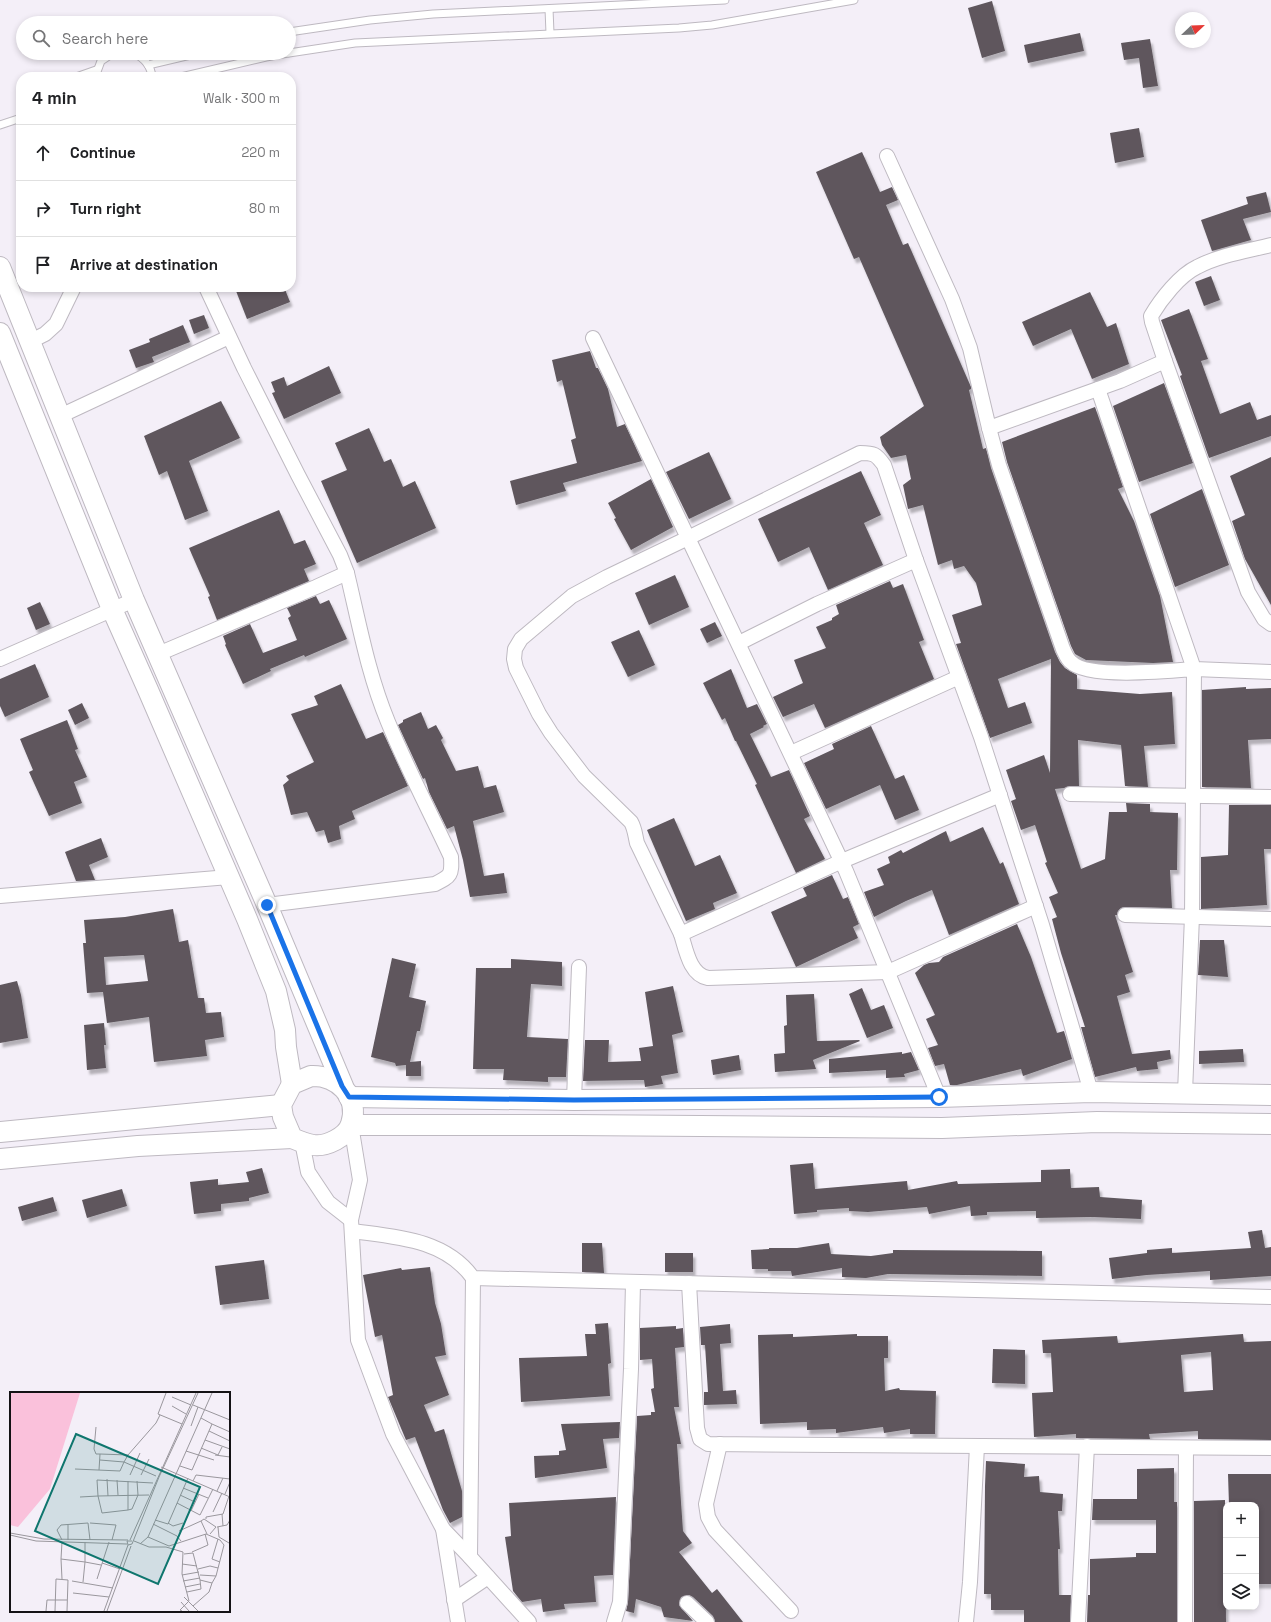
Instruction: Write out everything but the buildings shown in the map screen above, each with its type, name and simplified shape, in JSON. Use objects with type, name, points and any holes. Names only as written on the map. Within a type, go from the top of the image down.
[{"type":"main road","points":[[0,267],[134,600],[267,905],[352,1109],[351,1125],[337,1140],[326,1145],[314,1146],[297,1140],[138,1146],[0,1159]]},
{"type":"main road","points":[[0,333],[4,354],[112,609],[229,877],[276,991],[285,1030],[292,1084],[281,1106],[283,1117],[297,1140]]},
{"type":"main road","points":[[292,1084],[311,1076],[321,1076],[333,1080],[346,1092],[574,1100],[939,1097],[1091,1092],[1271,1095]]},
{"type":"main road","points":[[0,1132],[281,1106]]},
{"type":"main road","points":[[351,1125],[942,1128],[1096,1122],[1271,1124]]},
{"type":"street","points":[[887,156],[952,299],[970,348],[999,465],[1063,649],[1071,663],[1085,670],[1148,672],[1194,669],[1271,672]]},
{"type":"street","points":[[1271,245],[1210,261],[1196,267],[1179,281],[1151,316],[1165,361],[1248,592],[1264,619],[1271,624]]},
{"type":"street","points":[[29,342],[45,334],[56,324],[72,292]]},
{"type":"street","points":[[208,292],[229,337],[298,475],[340,555],[347,573],[368,661],[378,695],[388,722],[451,857],[452,870],[446,878],[435,884],[267,905]]},
{"type":"street","points":[[60,416],[229,337]]},
{"type":"street","points":[[593,338],[842,862],[939,1097]]},
{"type":"street","points":[[989,428],[1098,389],[1165,361]]},
{"type":"street","points":[[1098,389],[1194,669],[1192,916],[1185,1093]]},
{"type":"street","points":[[1036,906],[888,972],[701,977],[694,969],[681,934],[637,843],[634,834],[635,829],[631,822],[584,776],[539,714],[516,668],[514,659],[516,649],[521,639],[572,596],[607,577],[860,453],[870,453],[877,456],[884,465],[916,560],[1000,794],[1036,906],[1091,1092]]},
{"type":"street","points":[[739,643],[817,604],[916,560]]},
{"type":"street","points":[[158,654],[347,573]]},
{"type":"street","points":[[0,658],[134,600]]},
{"type":"street","points":[[791,753],[959,677]]},
{"type":"street","points":[[681,934],[842,862],[1000,794]]},
{"type":"street","points":[[1070,794],[1271,797]]},
{"type":"street","points":[[0,896],[229,877]]},
{"type":"street","points":[[1125,915],[1271,919]]},
{"type":"street","points":[[574,1100],[579,967]]},
{"type":"street","points":[[351,1125],[360,1180],[351,1226],[358,1340],[393,1434],[443,1529],[529,1622]]},
{"type":"street","points":[[297,1140],[308,1172],[328,1202],[351,1226],[413,1240],[438,1249],[453,1257],[473,1278],[470,1557]]},
{"type":"street","points":[[473,1278],[1271,1297]]},
{"type":"street","points":[[614,1622],[620,1602],[630,1377],[639,1283]]},
{"type":"street","points":[[689,1283],[697,1428],[700,1439],[708,1444],[1271,1448]]},
{"type":"street","points":[[720,1444],[706,1504],[708,1517],[715,1530],[791,1611]]},
{"type":"street","points":[[966,1622],[970,1582],[977,1446]]},
{"type":"street","points":[[1078,1622],[1087,1446]]},
{"type":"street","points":[[1185,1622],[1186,1448]]},
{"type":"street","points":[[443,1529],[458,1622]]},
{"type":"street","points":[[454,1600],[488,1577]]},
{"type":"street","points":[[687,1603],[707,1622]]},
{"type":"lane","points":[[296,31],[370,20],[425,15],[725,0]]},
{"type":"lane","points":[[296,52],[355,43],[712,25],[854,0]]},
{"type":"lane","points":[[549,9],[550,34]]},
{"type":"lane","points":[[96,72],[101,62],[104,60]]},
{"type":"lane","points":[[144,60],[148,65],[150,72]]},
{"type":"lane","points":[[148,65],[169,60]]},
{"type":"lane","points":[[202,72],[253,60]]},
{"type":"lane","points":[[0,125],[16,120]]},
{"type":"route","points":[[267,905],[342,1086],[349,1097],[574,1100],[939,1097]]}]
